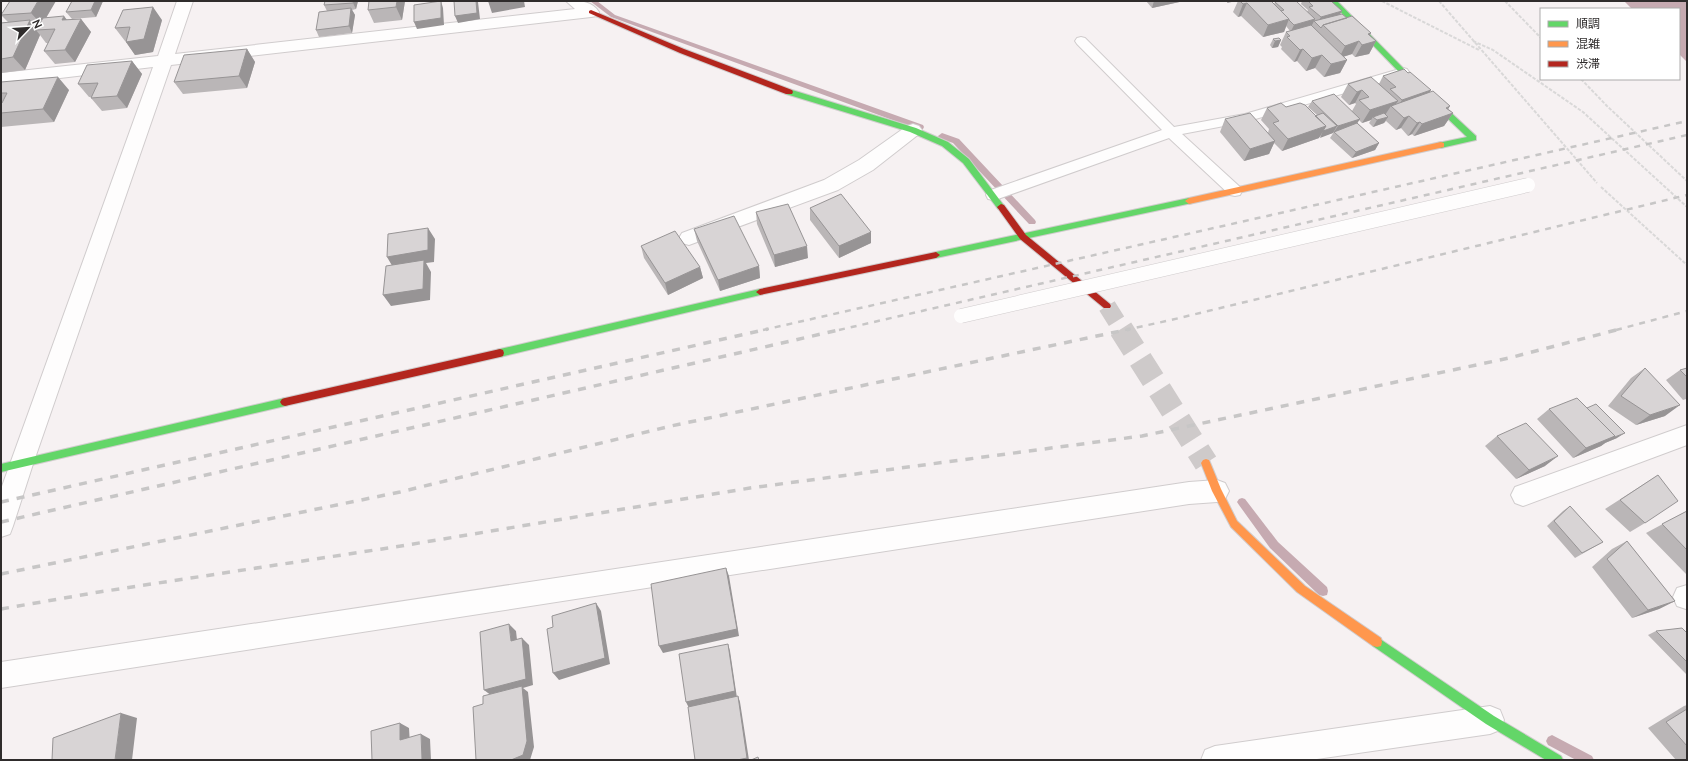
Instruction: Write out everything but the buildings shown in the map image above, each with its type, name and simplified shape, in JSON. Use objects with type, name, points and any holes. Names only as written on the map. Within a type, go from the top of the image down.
[{"type":"street","points":[[1,526],[11,466],[164,61],[185,1]]},
{"type":"street","points":[[574,1],[591,12],[682,51],[791,93],[913,130],[945,144],[966,162],[995,195],[1023,237],[1107,306]]},
{"type":"street","points":[[11,466],[801,283],[1023,237],[1473,138],[1403,72],[1333,1]]},
{"type":"street","points":[[1,79],[591,12]]},
{"type":"street","points":[[689,238],[831,185],[866,165],[913,130]]},
{"type":"street","points":[[1523,495],[1687,435]]},
{"type":"street","points":[[1206,463],[1217,491],[1234,524],[1301,589],[1490,720],[1557,760]]},
{"type":"street","points":[[1,675],[1189,493],[1217,491]]},
{"type":"street","points":[[1215,760],[1490,720]]},
{"type":"lane","points":[[1081,41],[1171,132],[1235,191]]},
{"type":"lane","points":[[995,195],[1171,132],[1246,118],[1403,72]]},
{"type":"lane","points":[[960,316],[1528,185]]},
{"type":"path","points":[[1382,1],[1482,51]]},
{"type":"path","points":[[1439,1],[1597,184]]},
{"type":"path","points":[[1505,1],[1540,37]]},
{"type":"path","points":[[1473,41],[1493,50],[1583,112],[1687,207]]},
{"type":"path","points":[[1582,80],[1607,106],[1687,181]]},
{"type":"path","points":[[1601,187],[1687,265]]},
{"type":"shaded area","points":[[1624,1],[1687,1],[1687,62],[1680,55],[1680,8],[1631,8]]},
{"type":"waterway","points":[[593,1],[613,16],[920,127]]},
{"type":"waterway","points":[[942,136],[956,141],[1032,222]]},
{"type":"waterway","points":[[1242,502],[1274,545],[1323,591]]},
{"type":"waterway","points":[[1552,741],[1588,760]]},
{"type":"tunnel","points":[[1107,306],[1122,330]]},
{"type":"tunnel","points":[[1121,329],[1206,463]]},
{"type":"railway","points":[[763,330],[1687,121]]},
{"type":"railway","points":[[839,330],[1687,135]]},
{"type":"railway","points":[[1125,330],[1687,195]]},
{"type":"railway","points":[[1616,330],[1687,311]]},
{"type":"railway","points":[[1,502],[768,329]]},
{"type":"railway","points":[[1,522],[843,329]]},
{"type":"railway","points":[[1,574],[400,492],[671,426],[1130,329]]},
{"type":"railway","points":[[1,609],[99,592],[401,546],[750,488],[1142,436],[1509,358],[1620,329]]},
{"type":"traffic: fast","points":[[1333,1],[1403,72],[1473,138],[1441,145]]},
{"type":"traffic: fast","points":[[789,92],[913,130],[945,144],[966,161],[1001,207]]},
{"type":"traffic: fast","points":[[936,255],[1189,201]]},
{"type":"traffic: fast","points":[[500,353],[760,292]]},
{"type":"traffic: fast","points":[[1,468],[285,402]]},
{"type":"traffic: fast","points":[[1377,642],[1490,720],[1557,760]]},
{"type":"traffic: slow","points":[[1189,201],[1441,145]]},
{"type":"traffic: slow","points":[[1206,463],[1217,491],[1234,524],[1301,589],[1377,642]]},
{"type":"traffic: jam","points":[[591,12],[682,51],[789,92]]},
{"type":"traffic: jam","points":[[1001,207],[1023,237],[1107,306]]},
{"type":"traffic: jam","points":[[760,292],[936,255]]},
{"type":"traffic: jam","points":[[285,402],[500,353]]}]
